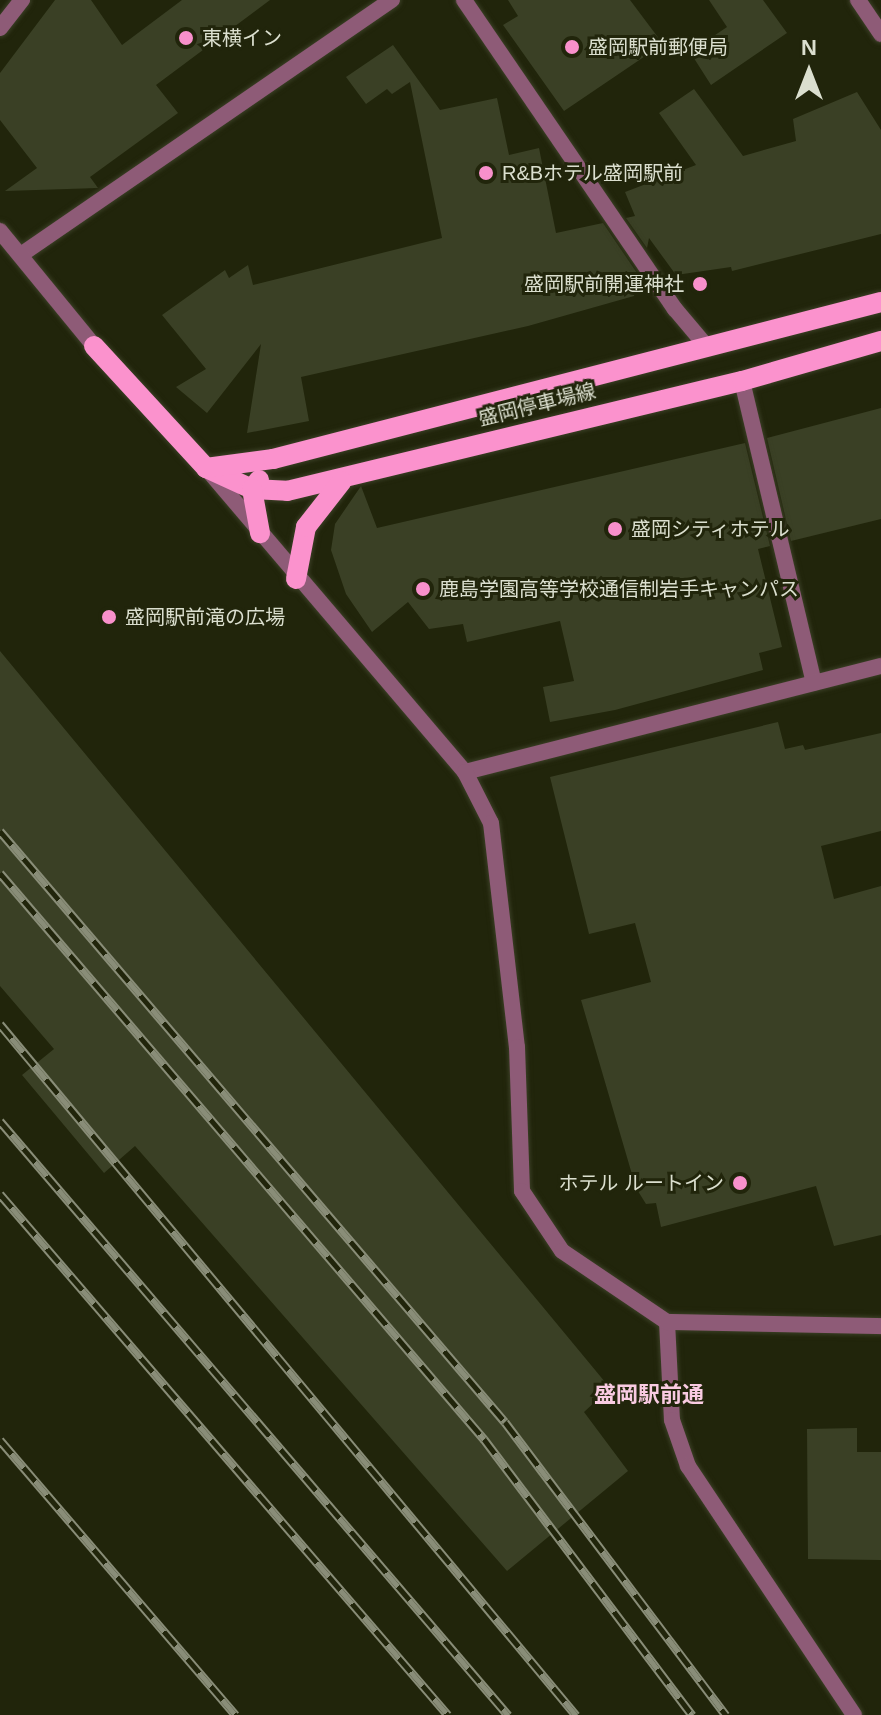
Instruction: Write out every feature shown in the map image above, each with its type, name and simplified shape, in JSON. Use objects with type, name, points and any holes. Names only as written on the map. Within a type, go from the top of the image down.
[{"type":"main road","name":"盛岡停車場線","points":[[206,468],[273,459],[881,302]]},
{"type":"main road","name":"盛岡停車場線","points":[[94,346],[206,468],[252,489],[287,491],[342,481],[742,381],[881,341]]},
{"type":"main road","points":[[260,533],[252,489],[273,459]]},
{"type":"main road","points":[[296,579],[306,527],[342,481]]},
{"type":"street","points":[[0,28],[22,0]]},
{"type":"street","points":[[22,254],[392,0]]},
{"type":"street","points":[[464,0],[675,309],[708,348]]},
{"type":"street","points":[[858,0],[881,34]]},
{"type":"street","points":[[0,231],[22,254],[94,346]]},
{"type":"street","points":[[742,381],[814,683]]},
{"type":"street","points":[[206,468],[296,579],[465,772],[491,823],[517,1047],[522,1191],[562,1251],[667,1322],[881,1326]]},
{"type":"street","points":[[465,772],[881,666]]},
{"type":"street","points":[[667,1322],[672,1420],[688,1466],[854,1715]]},
{"type":"building","points":[[55,0],[91,0],[122,45],[182,0],[270,0],[156,85],[178,113],[90,177],[98,188],[5,191],[37,168],[0,120],[0,73]]},
{"type":"building","points":[[508,0],[630,0],[663,44],[564,111],[503,25],[518,16]]},
{"type":"building","points":[[709,0],[763,0],[787,33],[711,85],[690,52],[727,27]]},
{"type":"building","points":[[393,45],[440,110],[497,98],[509,155],[539,148],[556,233],[603,223],[639,276],[634,296],[528,326],[301,377],[309,421],[247,433],[261,344],[207,413],[176,387],[206,369],[162,315],[225,270],[229,278],[248,265],[253,285],[442,238],[410,82],[392,94],[387,89],[366,104],[346,77]]},
{"type":"building","points":[[694,89],[743,156],[796,141],[793,119],[857,92],[881,130],[881,234],[732,271],[731,267],[676,275],[649,238],[647,248],[626,218],[635,216],[625,192],[696,165],[659,113]]},
{"type":"building","points":[[881,408],[881,519],[791,541],[767,438]]},
{"type":"building","points":[[745,443],[770,546],[758,549],[782,647],[759,653],[763,670],[615,710],[550,722],[543,687],[574,681],[560,621],[467,642],[463,624],[429,629],[408,602],[372,632],[346,594],[331,550],[335,524],[361,486],[377,528]]},
{"type":"building","points":[[0,651],[610,1388],[584,1412],[628,1471],[507,1571],[135,1146],[104,1173],[22,1075],[54,1049],[0,986]]},
{"type":"building","points":[[778,722],[785,749],[803,745],[805,750],[881,733],[881,831],[821,846],[834,899],[881,886],[881,1235],[834,1246],[816,1186],[661,1227],[656,1203],[646,1204],[636,1188],[581,1000],[651,982],[635,923],[589,934],[550,777]]},
{"type":"building","points":[[857,1428],[857,1452],[881,1452],[881,1560],[808,1559],[807,1429]]},
{"type":"railway","points":[[0,831],[505,1422],[726,1715]]},
{"type":"railway","points":[[0,873],[484,1439],[692,1715]]},
{"type":"railway","points":[[0,1024],[576,1715]]},
{"type":"railway","points":[[0,1121],[508,1715]]},
{"type":"railway","points":[[0,1194],[448,1715]]},
{"type":"railway","points":[[0,1440],[236,1715]]},
{"type":"place","name":"東横イン","points":[[186,38]]},
{"type":"place","name":"盛岡駅前郵便局","points":[[572,47]]},
{"type":"place","name":"R&Bホテル盛岡駅前","points":[[486,173]]},
{"type":"place","name":"盛岡駅前開運神社","points":[[700,284]]},
{"type":"place","name":"盛岡シティホテル","points":[[615,529]]},
{"type":"place","name":"鹿島学園高等学校通信制岩手キャンパス","points":[[423,589]]},
{"type":"place","name":"盛岡駅前滝の広場","points":[[109,617]]},
{"type":"place","name":"ホテル ルートイン","points":[[740,1183]]},
{"type":"district","name":"盛岡駅前通","points":[[649,1395]]}]
